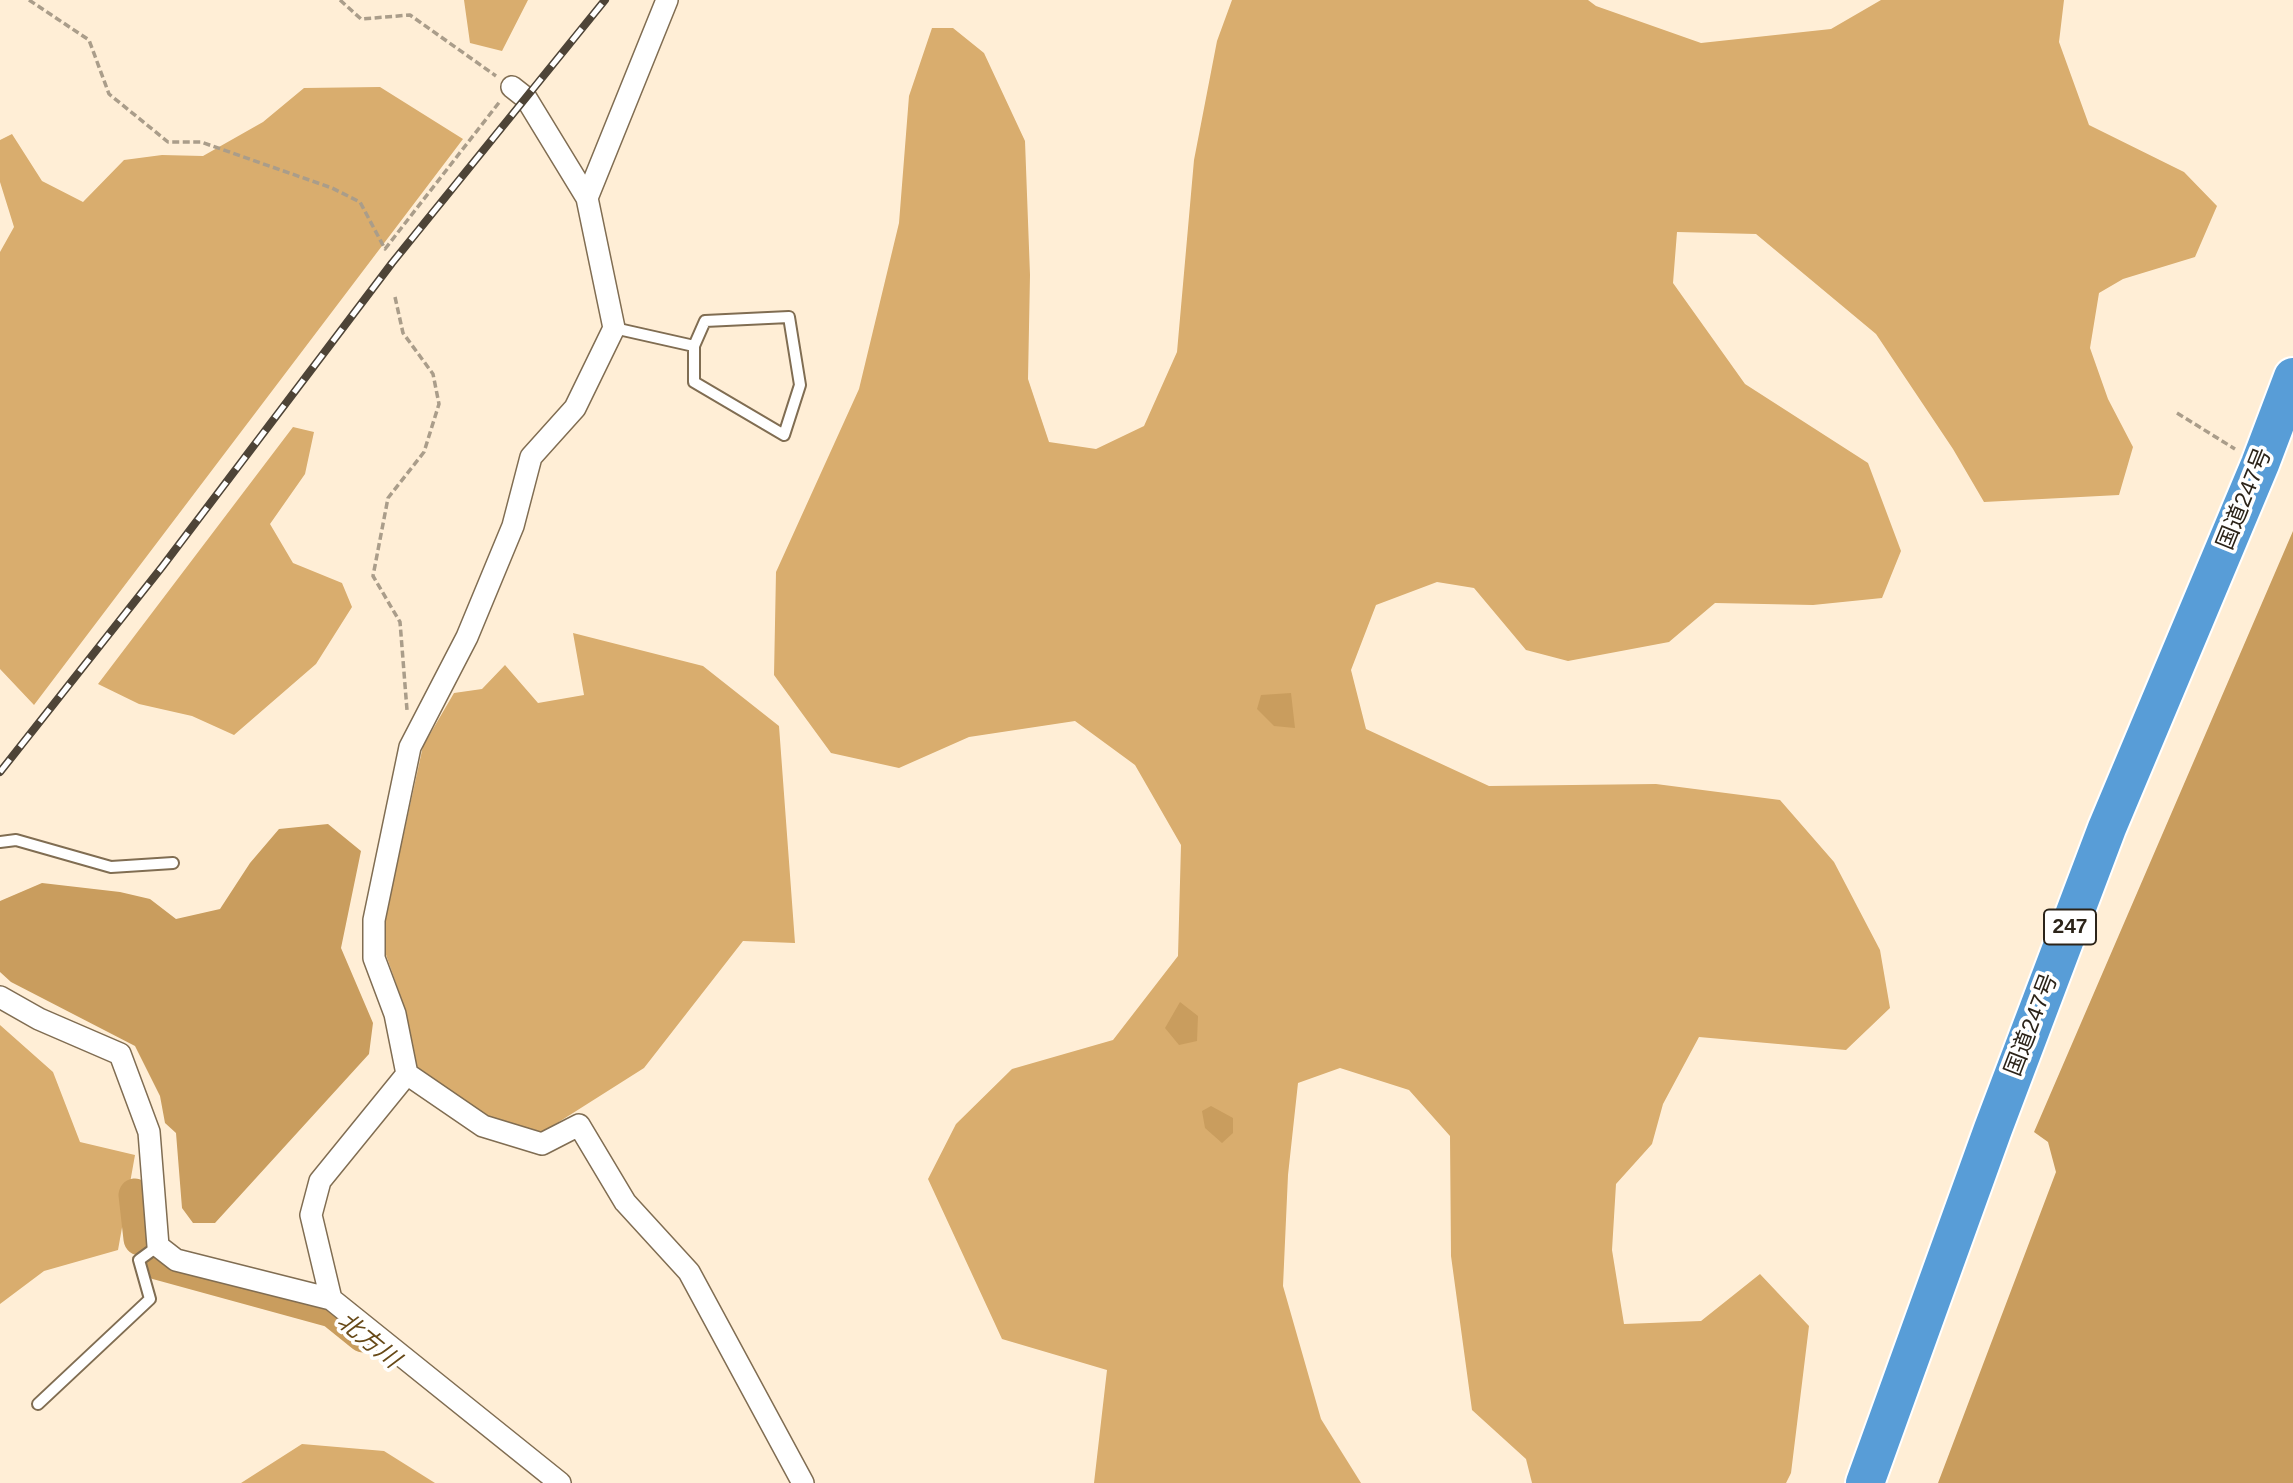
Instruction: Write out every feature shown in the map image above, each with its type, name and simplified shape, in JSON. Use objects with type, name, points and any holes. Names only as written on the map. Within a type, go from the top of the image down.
[{"type":"highway","name":"国道247号","points":[[1865,1483],[1993,1129],[2107,828],[2260,464],[2293,377]]},
{"type":"street","points":[[587,198],[667,0]]},
{"type":"street","points":[[512,87],[526,98],[587,198],[614,328],[575,408],[531,457],[513,526],[478,613],[410,747],[374,920],[374,958],[394,1014],[407,1074],[483,1126],[542,1144],[579,1125],[625,1202],[689,1272],[803,1483]]},
{"type":"street","points":[[0,997],[39,1018],[120,1054],[149,1132],[158,1246],[176,1260],[331,1299],[560,1483]]},
{"type":"street","points":[[331,1299],[311,1214],[320,1181],[407,1074]]},
{"type":"lane","points":[[789,317],[800,384],[785,435],[694,382],[694,346],[705,321],[789,317]]},
{"type":"lane","points":[[614,328],[694,346]]},
{"type":"lane","points":[[0,842],[16,840],[111,867],[173,863]]},
{"type":"lane","points":[[38,1404],[150,1299],[139,1260],[158,1246]]},
{"type":"path","points":[[29,0],[89,40],[109,94],[167,142],[201,142],[332,188],[360,202],[385,248],[512,87],[410,15],[361,19],[340,0]]},
{"type":"path","points":[[394,297],[403,333],[433,374],[439,404],[424,452],[388,498],[373,576],[400,622],[410,747]]},
{"type":"path","points":[[2177,413],[2260,464]]},
{"type":"shaded area","points":[[464,0],[528,0],[502,51],[470,43]]},
{"type":"shaded area","points":[[1232,0],[1588,0],[1596,6],[1701,43],[1831,29],[1881,0],[2064,0],[2059,42],[2089,125],[2184,172],[2217,206],[2195,257],[2123,279],[2099,293],[2090,348],[2108,399],[2133,447],[2119,495],[1984,502],[1953,449],[1876,334],[1756,234],[1677,232],[1673,283],[1745,384],[1868,463],[1901,551],[1882,598],[1813,605],[1715,603],[1669,642],[1568,661],[1526,650],[1474,588],[1437,582],[1376,605],[1351,670],[1366,729],[1489,786],[1656,784],[1780,800],[1834,862],[1880,950],[1890,1008],[1846,1050],[1699,1037],[1663,1104],[1652,1144],[1616,1184],[1612,1250],[1624,1324],[1701,1321],[1760,1274],[1809,1326],[1791,1473],[1786,1483],[1532,1483],[1526,1459],[1472,1410],[1451,1256],[1450,1136],[1409,1090],[1340,1068],[1298,1083],[1288,1175],[1283,1286],[1321,1419],[1361,1483],[1094,1483],[1107,1370],[1002,1339],[928,1179],[956,1124],[1012,1069],[1113,1040],[1178,956],[1181,845],[1135,765],[1075,721],[969,737],[899,768],[831,753],[774,675],[776,572],[859,389],[899,223],[909,96],[932,28],[953,28],[984,53],[1025,141],[1030,275],[1028,379],[1049,442],[1096,449],[1144,426],[1177,352],[1194,160],[1217,41]]},
{"type":"shaded area","points":[[380,87],[463,139],[34,705],[0,669],[0,252],[14,227],[0,182],[0,140],[12,134],[42,181],[83,202],[124,160],[162,155],[203,156],[263,122],[304,88]]},
{"type":"shaded area","points":[[293,427],[314,432],[305,474],[270,524],[293,563],[342,583],[352,607],[316,664],[234,735],[192,716],[139,704],[98,684]]},
{"type":"shaded area","points":[[2293,531],[2293,1483],[1938,1483],[2056,1172],[2048,1142],[2034,1132]]},
{"type":"shaded area","points":[[573,633],[703,666],[779,726],[795,943],[743,941],[644,1068],[543,1132],[490,1120],[416,1066],[403,1003],[385,952],[386,915],[423,746],[454,693],[482,689],[505,665],[538,703],[584,695]]},
{"type":"shaded area","points":[[1291,693],[1295,728],[1274,726],[1257,709],[1261,695]]},
{"type":"shaded area","points":[[328,824],[361,851],[341,948],[373,1023],[369,1054],[215,1223],[193,1223],[182,1208],[176,1133],[165,1123],[160,1096],[135,1046],[11,982],[0,972],[0,901],[42,883],[120,892],[150,899],[176,919],[220,909],[250,863],[279,829]]},
{"type":"shaded area","points":[[1180,1002],[1198,1016],[1197,1041],[1179,1045],[1165,1028]]},
{"type":"shaded area","points":[[0,1025],[53,1072],[80,1142],[135,1155],[118,1250],[44,1271],[0,1304]]},
{"type":"shaded area","points":[[1211,1106],[1233,1118],[1233,1133],[1222,1143],[1205,1128],[1202,1111]]},
{"type":"shaded area","points":[[302,1444],[384,1451],[435,1483],[241,1483]]},
{"type":"waterway","name":"北方川","points":[[135,1195],[140,1239]]},
{"type":"waterway","name":"北方川","points":[[157,1263],[332,1311],[363,1336]]},
{"type":"railway","points":[[0,772],[162,567],[392,263],[605,0]]}]
